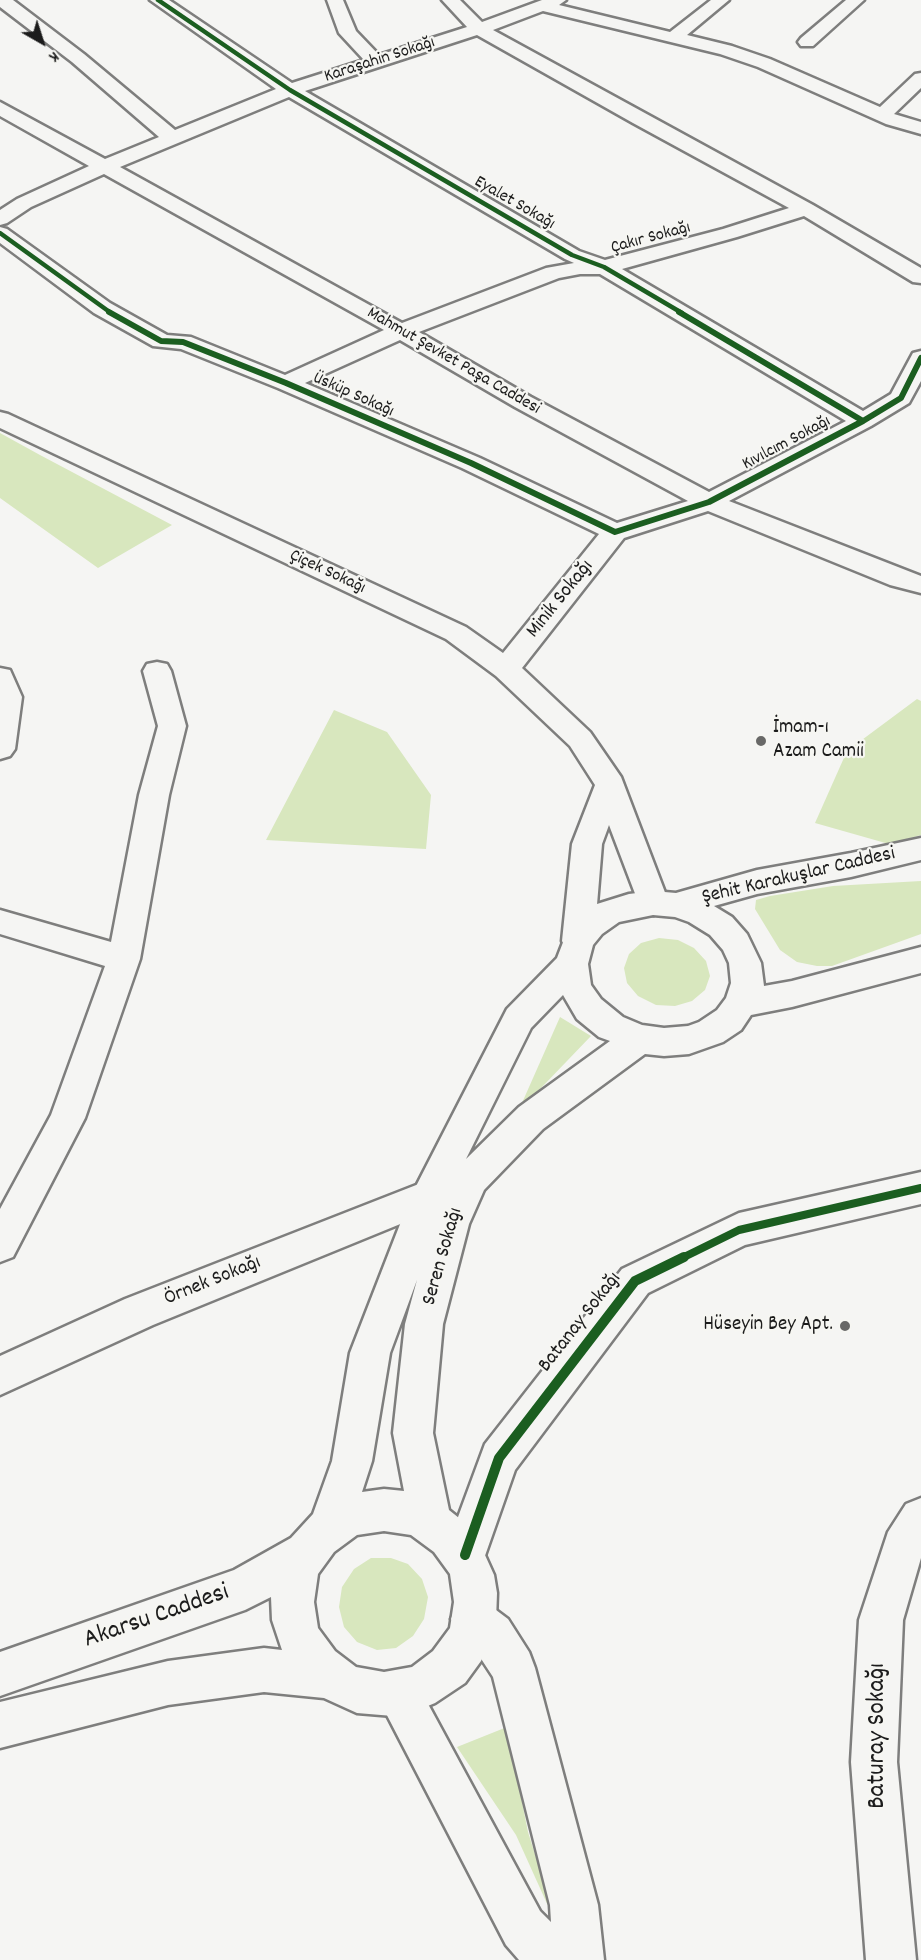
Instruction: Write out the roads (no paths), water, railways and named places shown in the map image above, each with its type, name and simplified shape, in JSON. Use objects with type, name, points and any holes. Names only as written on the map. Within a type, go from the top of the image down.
[{"type":"street","points":[[2,0],[78,58],[172,138]]},
{"type":"street","name":"Eyalet Sokağı","points":[[158,0],[290,90],[572,255],[604,267],[863,421]]},
{"type":"street","points":[[335,0],[348,33],[376,62]]},
{"type":"street","points":[[450,0],[479,29],[806,209],[921,277]]},
{"type":"street","points":[[674,37],[721,0]]},
{"type":"street","points":[[807,42],[856,0]]},
{"type":"street","points":[[549,3],[726,50],[764,63],[882,115],[921,128]]},
{"type":"street","name":"Karaşahin Sokağı","points":[[0,219],[24,203],[104,166],[290,90],[479,29],[549,3]]},
{"type":"street","points":[[882,115],[921,78]]},
{"type":"street","name":"Mahmut Şevket Paşa Caddesi","points":[[0,108],[523,402],[709,502],[899,579],[921,585]]},
{"type":"street","name":"Çakır Sokağı","points":[[286,383],[401,332],[554,273],[580,267],[604,267],[730,233],[806,209]]},
{"type":"street","name":"Üsküp Sokağı","points":[[0,233],[102,308],[161,341],[183,342],[286,383],[471,463],[615,532]]},
{"type":"street","name":"Kıvılcım Sokağı","points":[[709,502],[863,421],[901,398],[921,358]]},
{"type":"street","name":"Çiçek Sokağı","points":[[0,419],[456,633],[506,669],[580,740],[610,785],[664,904]]},
{"type":"street","points":[[615,532],[709,502]]},
{"type":"street","name":"Minik Sokağı","points":[[506,669],[615,532]]},
{"type":"street","points":[[0,1245],[67,1118],[124,959],[154,795],[172,726],[157,671]]},
{"type":"street","points":[[0,677],[8,697],[0,749]]},
{"type":"street","points":[[318,1540],[360,1511],[390,1506],[430,1518],[453,1537],[465,1555],[474,1586],[473,1619],[451,1665],[424,1686],[398,1694],[384,1697],[352,1692],[324,1676],[309,1660],[294,1622],[293,1596],[352,1461],[370,1353],[429,1196],[519,1019],[575,952],[591,926],[608,913],[629,906],[664,904],[700,913],[721,926],[736,944],[745,963],[748,983],[741,1003],[729,1020],[711,1032],[681,1041],[664,1042],[639,1039],[611,1027],[589,1009],[575,987],[575,952],[587,844],[610,785]]},
{"type":"street","name":"Şehit Karakuşlar Caddesi","points":[[664,904],[757,882],[851,865],[921,849]]},
{"type":"street","points":[[0,922],[124,959]]},
{"type":"street","points":[[741,1003],[792,994],[921,960]]},
{"type":"street","name":"Seren Sokağı","points":[[430,1518],[413,1434],[424,1324],[450,1224],[470,1179],[531,1118],[639,1039]]},
{"type":"street","name":"Batanay Sokağı","points":[[465,1555],[499,1458],[635,1281],[739,1230],[921,1188]]},
{"type":"street","name":"Örnek Sokağı","points":[[0,1376],[139,1312],[429,1196]]},
{"type":"street","name":"Baturay Sokağı","points":[[891,1960],[874,1762],[880,1620],[903,1547],[921,1519]]},
{"type":"street","name":"Akarsu Caddesi","points":[[0,1674],[245,1588],[318,1540]]},
{"type":"street","points":[[473,1619],[492,1635],[513,1668],[574,1905],[579,1960]]},
{"type":"street","points":[[0,1725],[168,1683],[264,1670],[324,1676]]},
{"type":"street","points":[[398,1694],[523,1928],[553,1960]]},
{"type":"place","name":"İmam-ı Azam Camii","points":[[761,741]]},
{"type":"place","name":"Hüseyin Bey Apt.","points":[[845,1326]]}]
